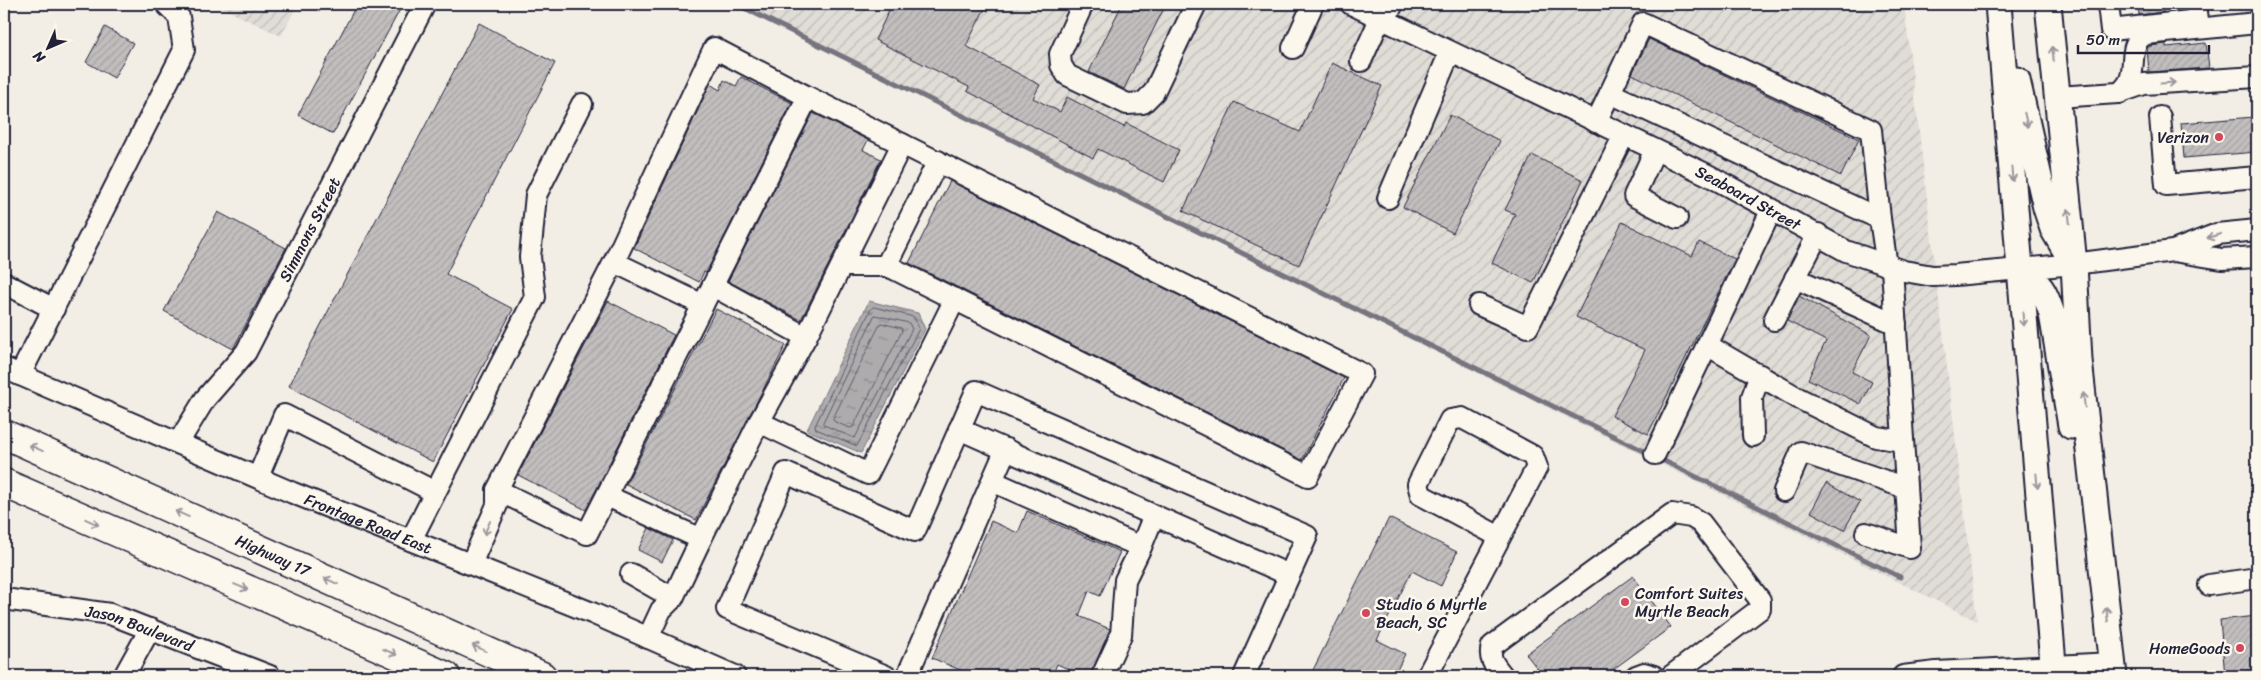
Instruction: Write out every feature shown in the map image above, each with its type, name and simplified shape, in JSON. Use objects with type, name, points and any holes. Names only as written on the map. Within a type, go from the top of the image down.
[{"type":"highway","name":"Highway 17","points":[[4,434],[542,676]]},
{"type":"highway","points":[[4,483],[446,676]]},
{"type":"main road","points":[[1999,4],[2046,208],[2057,238],[2074,264]]},
{"type":"main road","points":[[1999,4],[2054,671]]},
{"type":"main road","points":[[2048,4],[2074,264],[2079,360],[2113,669]]},
{"type":"main road","points":[[2020,270],[2039,284],[2047,298],[2052,314],[2073,437],[2097,523]]},
{"type":"street","points":[[12,372],[54,308],[184,50],[179,17],[166,4]]},
{"type":"street","name":"Simmons Street","points":[[178,443],[205,400],[246,352],[425,4]]},
{"type":"street","points":[[1083,4],[1060,54],[1061,65],[1067,75],[1127,104],[1143,103],[1154,92],[1196,4]]},
{"type":"street","points":[[1293,48],[1313,4]]},
{"type":"street","name":"Seaboard Street","points":[[1351,4],[1386,14],[1450,52],[1656,150],[1772,209],[1846,251],[1890,267],[1933,276],[2020,270],[2173,252],[2222,259],[2257,256]]},
{"type":"street","points":[[2108,4],[2111,30],[2198,20],[2196,4]]},
{"type":"street","points":[[1361,61],[1386,14]]},
{"type":"street","points":[[1596,122],[1643,23],[1871,130],[1880,219],[1890,267],[1896,324],[1910,548],[1866,533]]},
{"type":"street","points":[[2120,93],[2130,80],[2135,48],[2140,36],[2257,23]]},
{"type":"street","points":[[471,564],[497,505],[497,490],[614,262],[714,48],[808,97],[1362,374],[1308,476],[886,266],[842,266]]},
{"type":"street","points":[[1388,198],[1450,52]]},
{"type":"street","points":[[2057,97],[2120,93],[2144,84],[2257,77]]},
{"type":"street","points":[[1610,93],[1880,219]]},
{"type":"street","points":[[497,490],[588,534],[808,97]]},
{"type":"street","points":[[411,540],[535,297],[530,257],[536,195],[582,104]]},
{"type":"street","points":[[2160,117],[2166,185],[2257,177]]},
{"type":"street","points":[[1479,305],[1528,327],[1624,135]]},
{"type":"street","points":[[648,638],[661,610],[673,598],[759,422],[806,337],[902,144]]},
{"type":"street","points":[[1656,150],[1634,196],[1677,218]]},
{"type":"street","points":[[886,266],[938,162]]},
{"type":"street","points":[[1655,454],[1772,209]]},
{"type":"street","name":"Seaboard Street","points":[[2173,252],[2217,234],[2257,230]]},
{"type":"street","points":[[1774,320],[1818,234]]},
{"type":"street","points":[[614,262],[703,305]]},
{"type":"street","points":[[1795,278],[1896,324]]},
{"type":"street","points":[[4,283],[54,308]]},
{"type":"street","points":[[713,286],[806,337]]},
{"type":"street","points":[[759,422],[868,474],[955,299]]},
{"type":"street","points":[[1707,344],[1798,398],[1876,437],[1903,441]]},
{"type":"street","name":"Frontage Road East","points":[[12,372],[735,676]]},
{"type":"street","points":[[1753,436],[1752,397],[1760,375]]},
{"type":"street","points":[[886,676],[727,609],[786,473],[916,531],[976,391],[1307,536],[1244,676]]},
{"type":"street","points":[[258,477],[284,415],[435,492]]},
{"type":"street","points":[[1427,676],[1500,537],[1536,468],[1534,456],[1462,418],[1450,420],[1418,484],[1421,495],[1500,537]]},
{"type":"street","points":[[959,429],[1289,575]]},
{"type":"street","points":[[907,676],[1006,449]]},
{"type":"street","points":[[1784,492],[1801,452],[1906,488]]},
{"type":"street","points":[[992,481],[1141,546]]},
{"type":"street","points":[[607,496],[701,539]]},
{"type":"street","points":[[1503,676],[1492,662],[1490,654],[1492,646],[1672,514],[1680,514],[1701,523],[1760,600],[1760,609],[1671,676]]},
{"type":"street","points":[[1102,676],[1121,634],[1125,580],[1154,515]]},
{"type":"street","points":[[631,574],[673,598]]},
{"type":"street","points":[[2209,585],[2257,578]]},
{"type":"street","name":"Jason Boulevard","points":[[4,599],[110,614],[270,676]]},
{"type":"street","points":[[125,676],[150,629]]},
{"type":"street","points":[[1903,676],[1936,672],[2113,669]]},
{"type":"street","points":[[1636,676],[1644,673],[1654,676]]},
{"type":"shaded area","points":[[214,4],[298,4],[281,36]]},
{"type":"shaded area","points":[[736,4],[1904,4],[1977,621],[1172,221]]},
{"type":"water","points":[[869,301],[918,313],[925,329],[861,453],[807,430]]},
{"type":"building","points":[[357,4],[403,4],[333,134],[298,115]]},
{"type":"building","points":[[892,4],[987,4],[966,46],[1040,85],[1033,98],[1060,112],[1067,97],[1124,127],[1126,123],[1179,150],[1164,182],[1098,149],[1093,158],[967,91],[969,87],[875,40]]},
{"type":"building","points":[[1122,4],[1166,4],[1124,89],[1089,72]]},
{"type":"building","points":[[2138,4],[2163,4],[2163,12],[2139,15]]},
{"type":"building","points":[[479,23],[555,63],[446,274],[513,309],[433,462],[289,386]]},
{"type":"building","points":[[105,27],[133,43],[114,78],[86,62]]},
{"type":"building","points":[[1649,39],[1859,139],[1841,176],[1632,74]]},
{"type":"building","points":[[2206,43],[2209,68],[2149,72],[2147,48],[2150,46],[2166,44],[2166,47]]},
{"type":"building","points":[[1332,63],[1382,86],[1299,265],[1183,211],[1234,102],[1300,132]]},
{"type":"building","points":[[741,77],[792,103],[706,273],[704,272],[699,282],[634,248],[710,84],[720,90],[724,80],[736,86]]},
{"type":"building","points":[[813,113],[868,140],[863,150],[881,159],[801,320],[728,281]]},
{"type":"building","points":[[1450,115],[1500,141],[1453,233],[1403,207]]},
{"type":"building","name":"Verizon","points":[[2254,117],[2257,152],[2184,158],[2181,123]]},
{"type":"building","points":[[1532,155],[1583,180],[1533,283],[1492,263],[1515,214],[1505,210]]},
{"type":"building","points":[[950,181],[1344,378],[1302,460],[909,263]]},
{"type":"building","points":[[218,212],[286,248],[233,349],[164,311]]},
{"type":"building","points":[[1622,222],[1692,256],[1699,242],[1735,259],[1648,434],[1612,416],[1645,350],[1576,317]]},
{"type":"building","points":[[1799,296],[1871,335],[1852,372],[1872,382],[1861,404],[1808,379],[1826,341],[1787,321]]},
{"type":"building","points":[[608,301],[674,335],[586,510],[518,475]]},
{"type":"building","points":[[716,309],[786,345],[696,520],[626,484]]},
{"type":"building","points":[[1826,483],[1860,502],[1844,530],[1811,512]]},
{"type":"building","points":[[1027,511],[1120,552],[1100,596],[1089,591],[1079,616],[1110,629],[1090,676],[1084,676],[1057,664],[1052,676],[974,676],[932,658],[991,521],[1018,533]]},
{"type":"building","name":"Studio 6 Myrtle Beach, SC","points":[[1389,518],[1457,552],[1441,586],[1412,571],[1377,640],[1405,654],[1394,676],[1310,676]]},
{"type":"building","points":[[649,528],[673,540],[662,562],[638,550]]},
{"type":"building","name":"Comfort Suites Myrtle Beach","points":[[1633,576],[1671,627],[1604,676],[1543,676],[1526,654]]},
{"type":"building","name":"HomeGoods","points":[[2257,616],[2257,676],[2225,676],[2220,620]]},
{"type":"waterway","points":[[736,4],[1650,454]]},
{"type":"waterway","points":[[1658,458],[1900,577]]},
{"type":"place","name":"Verizon","points":[[2219,137]]},
{"type":"place","name":"Comfort Suites Myrtle Beach","points":[[1625,602]]},
{"type":"place","name":"Studio 6 Myrtle Beach, SC","points":[[1366,613]]},
{"type":"place","name":"HomeGoods","points":[[2240,648]]}]
